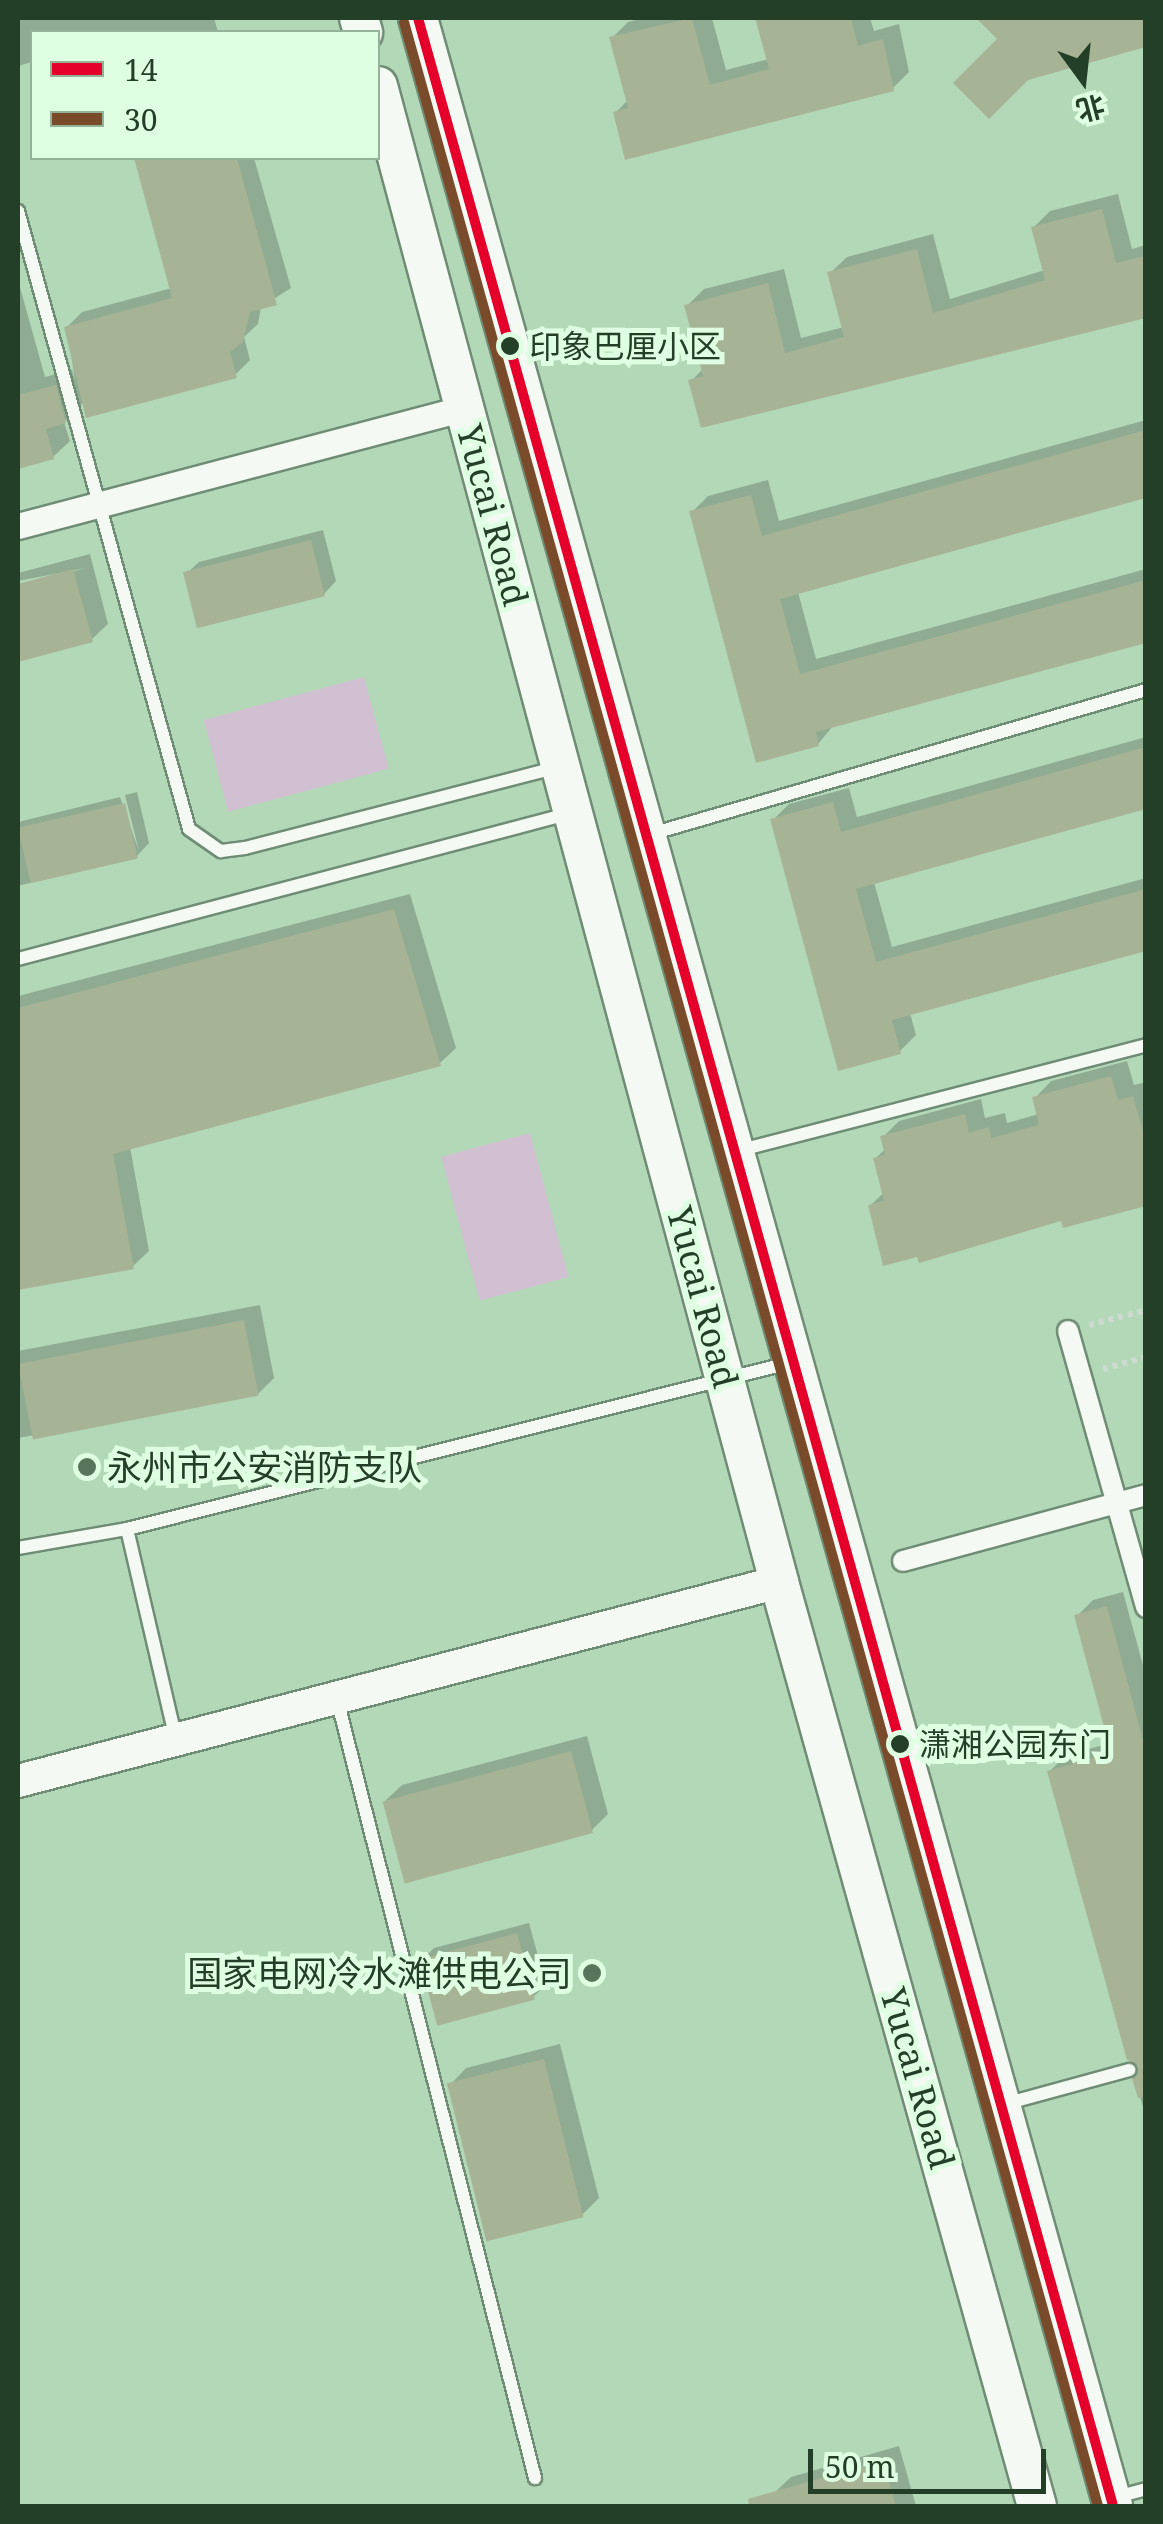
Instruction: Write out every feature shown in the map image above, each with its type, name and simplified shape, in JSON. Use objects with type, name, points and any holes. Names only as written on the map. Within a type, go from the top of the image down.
[{"type":"main road","name":"Yucai Road","points":[[418,18],[1002,2105],[1123,2498]]},
{"type":"main road","name":"Yucai Road","points":[[380,93],[780,1582],[1037,2506]]},
{"type":"street","points":[[18,526],[465,408]]},
{"type":"street","points":[[1068,1331],[1146,1607]]},
{"type":"street","points":[[904,1561],[1146,1495]]},
{"type":"street","points":[[18,1781],[780,1582]]},
{"type":"lane","points":[[18,212],[189,829],[204,844],[221,851],[245,848],[561,766]]},
{"type":"lane","points":[[648,835],[1146,690]]},
{"type":"lane","points":[[18,960],[573,812]]},
{"type":"lane","points":[[737,1151],[1146,1045]]},
{"type":"lane","points":[[18,1548],[127,1529],[796,1361]]},
{"type":"lane","points":[[127,1529],[176,1740]]},
{"type":"lane","points":[[338,1699],[534,2478]]},
{"type":"lane","points":[[1002,2105],[1129,2070]]},
{"type":"path","points":[[1068,1331],[1146,1310]]},
{"type":"path","points":[[1080,1375],[1146,1357]]},
{"type":"shaded area","points":[[364,677],[389,769],[228,812],[204,720]]},
{"type":"shaded area","points":[[530,1133],[569,1277],[480,1301],[441,1157]]},
{"type":"building","points":[[692,18],[710,85],[769,69],[755,18],[851,18],[858,46],[883,39],[894,91],[625,160],[613,112],[628,108],[609,37]]},
{"type":"building","points":[[976,18],[1146,18],[1146,47],[1028,80],[989,119],[953,83],[997,39]]},
{"type":"building","points":[[135,160],[238,160],[277,305],[250,312],[243,342],[230,352],[237,378],[86,418],[64,327],[172,298]]},
{"type":"building","points":[[1102,209],[1116,263],[1146,256],[1146,318],[701,428],[688,380],[703,376],[684,305],[768,283],[785,353],[844,337],[827,272],[917,249],[933,313],[1045,280],[1031,227]]},
{"type":"building","points":[[56,385],[66,423],[46,429],[54,459],[18,469],[18,395]]},
{"type":"building","points":[[1146,430],[1146,498],[780,599],[800,674],[1146,580],[1146,643],[816,732],[819,746],[756,763],[689,511],[751,495],[762,536]]},
{"type":"building","points":[[311,540],[325,596],[197,628],[183,572]]},
{"type":"building","points":[[73,569],[93,642],[18,662],[18,584]]},
{"type":"building","points":[[1146,747],[1146,809],[856,889],[876,962],[1146,889],[1146,951],[892,1020],[901,1054],[838,1071],[770,819],[833,802],[841,832]]},
{"type":"building","points":[[125,803],[138,859],[31,883],[18,828]]},
{"type":"building","points":[[394,909],[441,1066],[113,1154],[134,1269],[18,1290],[18,1008]]},
{"type":"building","points":[[1111,1076],[1118,1100],[1133,1096],[1146,1142],[1146,1206],[1063,1228],[1061,1221],[919,1263],[917,1257],[883,1266],[868,1205],[884,1201],[873,1158],[885,1155],[880,1136],[965,1114],[969,1133],[989,1127],[991,1138],[1039,1125],[1032,1097]]},
{"type":"building","points":[[244,1320],[259,1396],[33,1439],[18,1364]]},
{"type":"building","points":[[1107,1606],[1146,1751],[1146,2097],[1138,2098],[1132,2079],[1138,2066],[1127,2060],[1047,1771],[1111,1753],[1074,1615]]},
{"type":"building","points":[[571,1751],[593,1833],[405,1884],[383,1801]]},
{"type":"building","points":[[517,1933],[535,2000],[437,2026],[419,1959]]},
{"type":"building","points":[[544,2059],[583,2217],[486,2241],[447,2083]]},
{"type":"building","points":[[883,2461],[896,2506],[749,2506],[748,2499]]},
{"type":"transit line","name":"14","points":[[418,18],[1113,2506]]},
{"type":"transit line","name":"30","points":[[404,22],[1098,2506]]},
{"type":"place","name":"印象巴厘小区","points":[[510,346]]},
{"type":"place","name":"永州市公安消防支队","points":[[87,1467]]},
{"type":"place","name":"潇湘公园东门","points":[[900,1744]]},
{"type":"place","name":"国家电网冷水滩供电公司","points":[[592,1973]]}]
